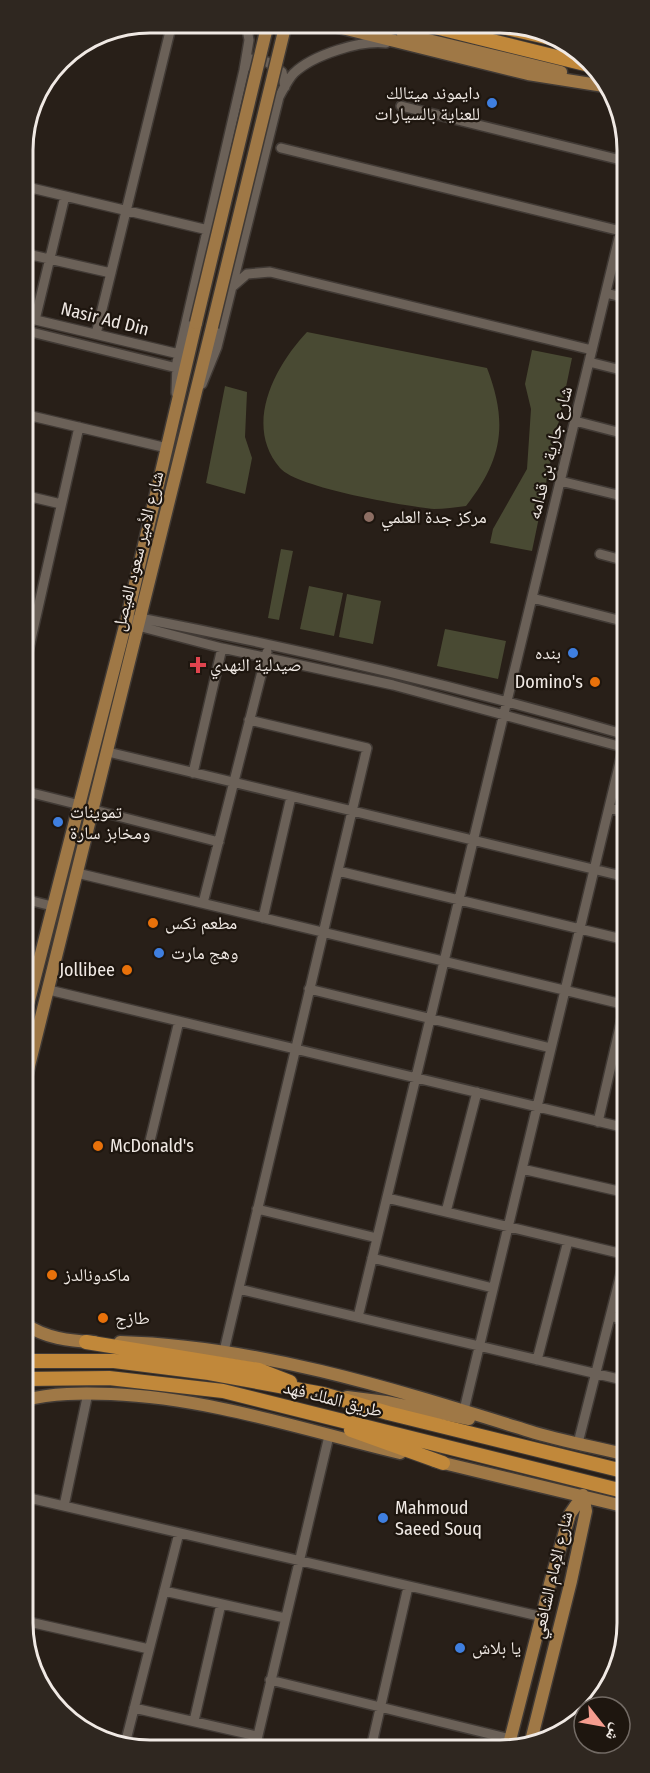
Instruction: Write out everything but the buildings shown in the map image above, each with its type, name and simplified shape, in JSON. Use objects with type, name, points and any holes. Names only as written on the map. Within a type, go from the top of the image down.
[{"type":"highway","points":[[459,33],[577,62]]},
{"type":"highway","points":[[86,1342],[259,1370],[323,1394]]},
{"type":"highway","name":"طريق الملك فهد","points":[[33,1361],[114,1361],[209,1373],[323,1394],[388,1413],[617,1469]]},
{"type":"highway","name":"طريق الملك فهد","points":[[33,1379],[109,1378],[223,1390],[617,1489]]},
{"type":"highway","points":[[272,1402],[443,1463]]},
{"type":"main road","name":"شارع الأمير سعود الفيصل","points":[[33,1051],[108,752],[167,448],[266,33]]},
{"type":"main road","name":"شارع الأمير سعود الفيصل","points":[[33,983],[80,805],[192,412],[284,33]]},
{"type":"main road","points":[[362,33],[528,74],[597,85]]},
{"type":"main road","points":[[397,33],[593,79]]},
{"type":"main road","points":[[33,1330],[58,1339],[225,1351],[364,1383],[464,1410],[532,1432]]},
{"type":"main road","points":[[33,1401],[49,1394]]},
{"type":"main road","points":[[33,1398],[49,1394],[140,1395],[192,1402],[257,1415],[329,1436],[617,1504]]},
{"type":"main road","points":[[323,1394],[386,1402],[532,1432],[617,1453]]},
{"type":"main road","name":"شارع الإمام الشافعي","points":[[510,1740],[570,1514],[583,1495]]},
{"type":"main road","name":"شارع الإمام الشافعي","points":[[532,1735],[572,1581],[586,1511],[583,1495]]},
{"type":"main road","points":[[552,1576],[572,1581]]},
{"type":"street","points":[[96,334],[169,33]]},
{"type":"street","points":[[175,413],[179,354],[244,70],[249,40],[248,33]]},
{"type":"street","points":[[192,412],[217,346],[279,97],[285,87],[293,74],[358,43],[414,46]]},
{"type":"street","points":[[244,70],[251,59],[267,62],[282,72],[285,87]]},
{"type":"street","points":[[401,106],[617,159]]},
{"type":"street","points":[[280,148],[617,230]]},
{"type":"street","points":[[33,188],[208,230]]},
{"type":"street","points":[[35,320],[65,196]]},
{"type":"street","name":"شارع جارية بن قدامه","points":[[358,1317],[506,700],[617,253]]},
{"type":"street","points":[[33,255],[111,273]]},
{"type":"street","points":[[232,287],[247,274],[270,272],[592,350]]},
{"type":"street","points":[[606,293],[617,296]]},
{"type":"street","name":"Nasir Ad Din","points":[[35,320],[179,354]]},
{"type":"street","name":"Nasir Ad Din","points":[[33,332],[177,368]]},
{"type":"street","points":[[589,362],[617,369]]},
{"type":"street","points":[[33,416],[167,448]]},
{"type":"street","points":[[575,421],[617,432]]},
{"type":"street","points":[[33,630],[79,427]]},
{"type":"street","points":[[560,481],[617,495]]},
{"type":"street","points":[[33,497],[61,504]]},
{"type":"street","points":[[600,554],[617,559]]},
{"type":"street","points":[[532,598],[617,620]]},
{"type":"street","points":[[134,622],[268,644],[354,663],[506,700],[617,733]]},
{"type":"street","points":[[134,622],[222,648],[352,676],[503,713],[617,746]]},
{"type":"street","points":[[203,903],[268,644]]},
{"type":"street","points":[[193,773],[222,648]]},
{"type":"street","points":[[352,676],[354,663]]},
{"type":"street","points":[[225,1351],[367,748],[249,720]]},
{"type":"street","points":[[108,752],[617,875]]},
{"type":"street","points":[[464,1410],[617,778]]},
{"type":"street","points":[[33,793],[80,805]]},
{"type":"street","points":[[263,918],[291,797]]},
{"type":"street","points":[[609,808],[617,810]]},
{"type":"street","points":[[94,810],[219,842]]},
{"type":"street","points":[[338,871],[617,938]]},
{"type":"street","points":[[77,873],[617,1003]]},
{"type":"street","points":[[33,901],[52,906]]},
{"type":"street","points":[[309,989],[551,1048]]},
{"type":"street","points":[[49,990],[617,1126]]},
{"type":"street","points":[[149,1144],[179,1021]]},
{"type":"street","points":[[598,1122],[617,1043]]},
{"type":"street","points":[[446,1212],[477,1092]]},
{"type":"street","points":[[522,1169],[617,1191]]},
{"type":"street","points":[[387,1197],[617,1251]]},
{"type":"street","points":[[257,1209],[377,1238]]},
{"type":"street","points":[[537,1360],[568,1241]]},
{"type":"street","points":[[372,1258],[493,1288]]},
{"type":"street","points":[[238,1288],[617,1379]]},
{"type":"street","points":[[578,1443],[617,1291]]},
{"type":"street","points":[[611,1316],[617,1318]]},
{"type":"street","points":[[64,1506],[88,1394]]},
{"type":"street","points":[[256,1740],[329,1436]]},
{"type":"street","points":[[33,1499],[543,1617]]},
{"type":"street","points":[[127,1738],[180,1533]]},
{"type":"street","points":[[373,1740],[408,1587]]},
{"type":"street","points":[[164,1591],[285,1618]]},
{"type":"street","points":[[194,1721],[221,1604]]},
{"type":"street","points":[[33,1623],[149,1649]]},
{"type":"street","points":[[270,1680],[381,1707],[498,1740]]},
{"type":"street","points":[[134,1708],[257,1736]]},
{"type":"green space","points":[[307,332],[487,368],[498,406],[498,440],[488,472],[466,506],[434,509],[352,495],[307,482],[280,468],[269,451],[264,433],[264,415],[275,379],[284,362]]},
{"type":"green space","points":[[532,350],[572,358],[532,551],[490,543],[493,529],[527,469],[531,409],[525,384]]},
{"type":"green space","points":[[225,386],[247,392],[245,437],[252,458],[245,494],[206,483]]},
{"type":"green space","points":[[281,549],[293,551],[279,620],[268,618]]},
{"type":"green space","points":[[309,586],[343,593],[334,636],[300,629]]},
{"type":"green space","points":[[347,594],[381,601],[373,644],[339,637]]},
{"type":"green space","points":[[445,629],[506,641],[498,679],[437,666]]},
{"type":"place","name":"دايموند ميتالك للعناية بالسيارات","points":[[492,103]]},
{"type":"place","name":"مركز جدة العلمي","points":[[369,517]]},
{"type":"place","name":"بنده","points":[[573,653]]},
{"type":"place","name":"صيدلية النهدي","points":[[198,665]]},
{"type":"place","name":"Domino's","points":[[595,682]]},
{"type":"place","name":"تموينات ومخابز سارة","points":[[58,822]]},
{"type":"place","name":"مطعم نكس","points":[[153,923]]},
{"type":"place","name":"وهج مارت","points":[[159,953]]},
{"type":"place","name":"Jollibee","points":[[127,970]]},
{"type":"place","name":"McDonald's","points":[[98,1146]]},
{"type":"place","name":"ماكدونالدز","points":[[52,1275]]},
{"type":"place","name":"طازج","points":[[103,1318]]},
{"type":"place","name":"Mahmoud Saeed Souq","points":[[383,1518]]},
{"type":"place","name":"يا بلاش","points":[[460,1648]]}]
